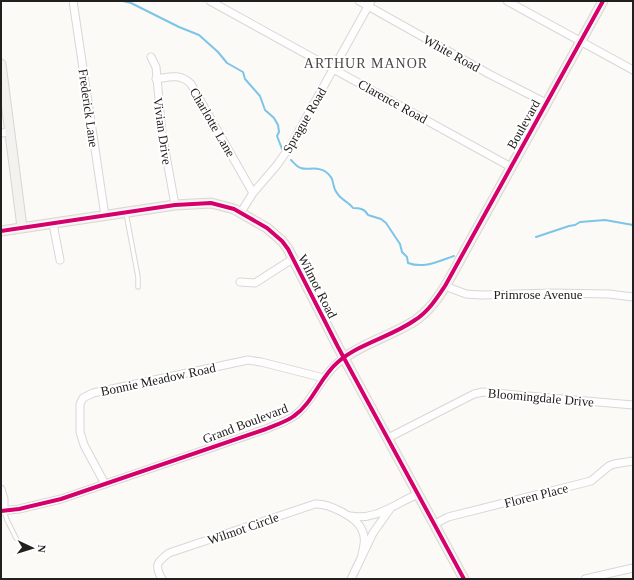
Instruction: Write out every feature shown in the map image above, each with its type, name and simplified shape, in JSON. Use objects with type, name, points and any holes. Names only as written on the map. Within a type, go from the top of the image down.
[{"type":"street","name":"Frederick Lane","points":[[73,1],[105,216]]},
{"type":"street","name":"Clarence Road","points":[[210,1],[334,68],[511,167]]},
{"type":"street","name":"White Road","points":[[359,1],[369,4],[489,74],[546,103]]},
{"type":"street","points":[[507,1],[633,70]]},
{"type":"street","name":"Boulevard","points":[[461,258],[603,1]]},
{"type":"street","name":"Sprague Road","points":[[241,212],[253,193],[277,165],[291,145],[369,4]]},
{"type":"street","name":"Vivian Drive","points":[[151,57],[156,67],[162,133],[174,205]]},
{"type":"street","points":[[1,64],[5,133],[22,227]]},
{"type":"street","name":"Charlotte Lane","points":[[156,79],[179,76],[187,79],[253,193]]},
{"type":"street","name":"Wilmot Road","points":[[1,231],[174,205],[211,203],[226,206],[241,212],[264,225],[274,233],[294,258],[344,358],[464,579]]},
{"type":"street","points":[[53,224],[60,260]]},
{"type":"street","points":[[240,282],[255,283],[294,258]]},
{"type":"street","name":"Grand Boulevard","points":[[2,511],[19,509],[60,499],[266,429],[289,419],[299,412],[337,362],[355,350],[389,335],[415,320],[425,312],[445,286],[461,258]]},
{"type":"street","name":"Primrose Avenue","points":[[445,286],[466,294],[481,295],[551,293],[609,294],[633,297]]},
{"type":"street","name":"Bonnie Meadow Road","points":[[105,484],[84,445],[80,432],[79,408],[81,401],[86,396],[93,393],[248,360],[268,363],[324,378]]},
{"type":"street","name":"Bloomingdale Drive","points":[[388,438],[474,394],[483,392],[633,405]]},
{"type":"street","name":"Floren Place","points":[[435,524],[448,517],[591,481],[609,466],[633,461]]},
{"type":"street","points":[[1,489],[4,499],[2,511]]},
{"type":"street","name":"Wilmot Circle","points":[[347,515],[364,517],[390,509],[418,494]]},
{"type":"street","name":"Wilmot Circle","points":[[162,579],[157,569],[160,560],[169,554],[315,504],[323,504],[347,515],[358,523],[363,531],[365,542],[362,554]]},
{"type":"street","name":"Wilmot Circle","points":[[351,579],[373,533],[390,509]]},
{"type":"street","points":[[585,579],[633,568]]},
{"type":"lane","points":[[126,212],[138,277],[138,287]]},
{"type":"lane","points":[[2,511],[16,538]]},
{"type":"waterway","points":[[123,1],[131,3],[179,27],[199,35],[218,52],[227,63],[243,72],[245,79],[260,96],[265,110],[274,118],[278,125],[279,132],[277,136],[282,149]]},
{"type":"waterway","points":[[291,160],[301,168],[316,168],[326,172],[331,177],[335,190],[353,208],[362,209],[368,215],[381,219],[386,223],[400,244],[402,252],[407,257],[408,263],[414,265],[426,265],[454,256]]},
{"type":"waterway","points":[[536,237],[575,225],[580,222],[605,220],[633,225]]},
{"type":"cycle path","points":[[1,511],[19,509],[61,499],[284,422],[301,411],[326,375],[347,355],[406,326],[420,317],[445,286],[603,1]]},
{"type":"cycle path","points":[[1,231],[175,205],[211,203],[234,209],[267,228],[282,241],[288,249],[338,347],[464,579]]},
{"type":"district","name":"ARTHUR MANOR","points":[[366,63]]}]
